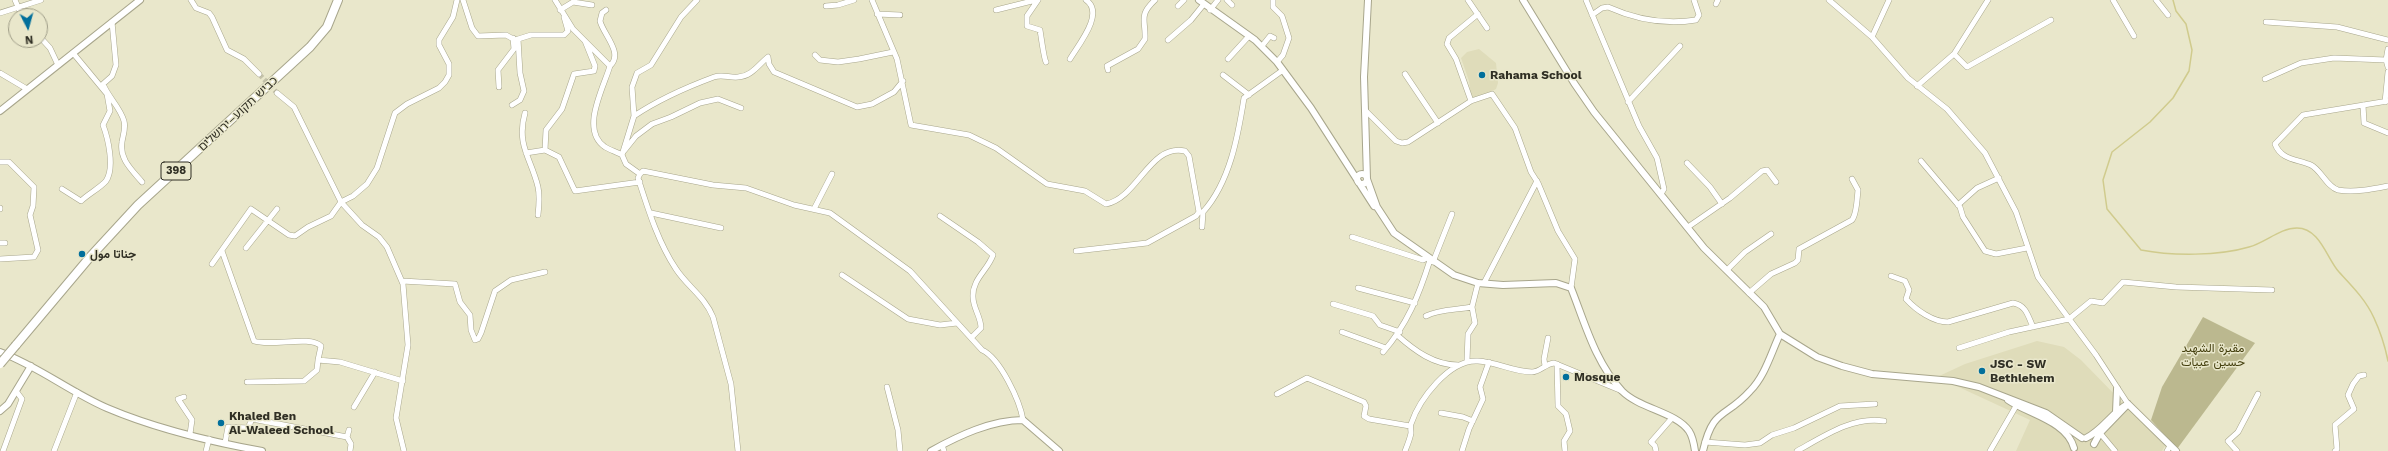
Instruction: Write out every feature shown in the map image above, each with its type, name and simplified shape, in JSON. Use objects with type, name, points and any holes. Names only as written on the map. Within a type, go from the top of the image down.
[{"type":"main road","name":"כביש תקוע–ירושלים","points":[[0,364],[90,257],[138,205],[310,48],[327,26],[338,0]]},
{"type":"street","points":[[15,0],[17,8],[40,0]]},
{"type":"street","points":[[0,111],[140,0]]},
{"type":"street","points":[[191,0],[196,8],[209,13],[212,17],[227,50],[244,59],[259,74]]},
{"type":"street","points":[[212,264],[251,209],[289,236],[295,236],[308,227],[331,216],[342,202],[353,196],[367,184],[377,168],[395,113],[407,104],[439,88],[449,75],[449,64],[439,45],[440,40],[453,17],[456,0]]},
{"type":"street","points":[[463,0],[476,35],[506,35],[515,39],[531,35],[567,34],[568,31],[555,0]]},
{"type":"street","points":[[640,174],[626,164],[623,153],[634,116],[632,87],[637,73],[651,65],[681,17],[697,0]]},
{"type":"street","points":[[826,6],[838,5],[854,0]]},
{"type":"street","points":[[872,0],[903,81],[911,125],[969,135],[996,148],[1047,184],[1085,191],[1106,204],[1117,199],[1132,186],[1160,156],[1169,151],[1185,151],[1189,156],[1201,212],[1202,227]]},
{"type":"street","points":[[996,10],[1038,0]]},
{"type":"street","points":[[1038,0],[1027,16],[1027,26],[1040,30],[1044,46],[1044,58],[1046,62]]},
{"type":"street","points":[[1070,59],[1094,17],[1092,6],[1086,0]]},
{"type":"street","points":[[1108,70],[1107,66],[1138,48],[1145,40],[1143,17],[1148,7],[1155,0]]},
{"type":"street","points":[[1178,6],[1184,0]]},
{"type":"street","points":[[1199,0],[1210,10],[1262,46],[1277,62],[1312,108],[1357,182],[1394,233],[1430,260],[1454,275],[1481,283],[1503,285],[1556,282],[1571,288]]},
{"type":"street","points":[[1210,10],[1218,0]]},
{"type":"street","points":[[1227,0],[1232,5]]},
{"type":"street","points":[[1273,0],[1273,7],[1282,16],[1289,38],[1283,55],[1277,62]]},
{"type":"street","points":[[1368,0],[1364,76],[1366,111],[1365,157],[1367,179],[1374,201],[1384,218]]},
{"type":"street","points":[[1468,0],[1487,28]]},
{"type":"street","points":[[1523,0],[1574,83],[1594,112],[1662,194],[1704,248],[1764,307],[1780,334],[1817,357],[1842,366],[1872,374],[1953,381],[1979,387],[2046,413],[2094,444]]},
{"type":"street","points":[[1586,0],[1628,102],[1657,158],[1664,189],[1662,194]]},
{"type":"street","points":[[1592,15],[1602,8],[1608,7],[1651,21],[1696,20],[1699,16],[1694,0]]},
{"type":"street","points":[[1829,0],[1872,37],[1917,86],[1937,100],[1985,153],[2016,212],[2038,277],[2096,355],[2117,390],[2128,404],[2168,448],[2176,451]]},
{"type":"street","points":[[1872,37],[1890,0]]},
{"type":"street","points":[[1917,86],[1954,54],[1988,0]]},
{"type":"street","points":[[2113,0],[2134,36]]},
{"type":"street","points":[[2156,0],[2168,15]]},
{"type":"street","points":[[561,12],[573,2],[592,5]]},
{"type":"street","points":[[1168,40],[1191,20],[1204,4]]},
{"type":"street","points":[[606,10],[602,13],[600,21],[612,44],[613,61],[598,100],[594,115],[594,127],[597,138],[606,147],[623,153]]},
{"type":"street","points":[[561,12],[610,66]]},
{"type":"street","points":[[877,14],[900,15]]},
{"type":"street","points":[[1471,101],[1456,60],[1446,44],[1449,38],[1478,14]]},
{"type":"street","points":[[1954,54],[1967,67],[2051,20]]},
{"type":"street","points":[[62,189],[81,201],[106,180],[109,171],[109,143],[103,125],[110,111],[107,94],[103,84],[112,76],[116,65],[112,22]]},
{"type":"street","points":[[2266,22],[2337,27],[2388,40]]},
{"type":"street","points":[[1228,58],[1249,36]]},
{"type":"street","points":[[1262,46],[1270,36],[1274,38]]},
{"type":"street","points":[[545,150],[546,130],[562,109],[574,74],[594,71],[595,66],[584,38]]},
{"type":"street","points":[[499,87],[498,70],[514,48],[515,39]]},
{"type":"street","points":[[512,105],[520,100],[524,91],[515,39]]},
{"type":"street","points":[[48,46],[58,65]]},
{"type":"street","points":[[1628,102],[1680,46]]},
{"type":"street","points":[[2388,49],[2386,60],[2388,67]]},
{"type":"street","points":[[815,55],[820,60],[838,62],[893,52]]},
{"type":"street","points":[[73,53],[120,112],[126,126],[122,144],[122,155],[127,164],[142,182]]},
{"type":"street","points":[[634,116],[676,93],[716,77],[729,75],[737,77],[748,74],[756,70],[768,57],[769,64],[774,72],[856,107],[872,104],[894,92],[903,81]]},
{"type":"street","points":[[2265,79],[2301,63],[2334,58],[2386,60]]},
{"type":"street","points":[[1076,251],[1147,243],[1201,212],[1219,190],[1239,133],[1244,98],[1283,70]]},
{"type":"street","points":[[2388,72],[2386,102],[2302,115],[2275,144],[2278,152],[2286,157],[2312,166],[2336,189],[2347,191],[2388,186]]},
{"type":"street","points":[[0,73],[27,89]]},
{"type":"street","points":[[1405,74],[1438,123]]},
{"type":"street","points":[[1223,75],[1249,95]]},
{"type":"street","points":[[277,92],[294,107],[342,202],[359,222],[379,237],[387,247],[402,281],[408,345],[396,418],[404,451]]},
{"type":"street","points":[[1366,111],[1396,141],[1402,143],[1408,142],[1471,101],[1484,95],[1492,94],[1495,96],[1515,128],[1531,172],[1537,181],[1558,231],[1574,260],[1571,288],[1602,365],[1622,391]]},
{"type":"street","points":[[623,153],[636,136],[652,124],[671,118],[700,103],[718,99],[741,108]]},
{"type":"street","points":[[2363,105],[2364,123],[2388,133]]},
{"type":"street","points":[[525,113],[521,128],[523,147],[538,188],[538,215]]},
{"type":"street","points":[[526,153],[545,150],[559,157],[575,191],[640,182]]},
{"type":"street","points":[[1357,182],[1356,179],[1365,157]]},
{"type":"street","points":[[1921,161],[1958,205],[1985,251],[1996,254],[2028,248]]},
{"type":"street","points":[[0,162],[9,162],[34,187],[33,206],[30,214],[38,250],[34,257],[0,259]]},
{"type":"street","points":[[1687,163],[1710,187],[1722,204]]},
{"type":"street","points":[[1688,227],[1722,204],[1762,171],[1766,170],[1776,182]]},
{"type":"street","points":[[640,174],[643,171],[713,186],[746,188],[794,205],[830,213],[890,255],[910,271],[970,338],[982,350],[994,357],[1015,396],[1023,420],[1059,451]]},
{"type":"street","points":[[1352,172],[1360,172],[1367,179]]},
{"type":"street","points":[[640,174],[640,182],[660,241],[676,270],[709,307],[713,317],[731,384],[738,451]]},
{"type":"street","points":[[814,209],[832,174]]},
{"type":"street","points":[[1958,205],[1977,188],[1999,178]]},
{"type":"street","points":[[1357,182],[1363,184],[1367,179]]},
{"type":"street","points":[[1749,293],[1771,274],[1795,263],[1798,260],[1799,249],[1852,220],[1856,214],[1855,198],[1858,190],[1852,179]]},
{"type":"street","points":[[1467,361],[1468,334],[1475,323],[1472,307],[1481,283],[1537,181]]},
{"type":"street","points":[[246,248],[266,220],[277,209]]},
{"type":"street","points":[[651,213],[721,228]]},
{"type":"street","points":[[1342,332],[1384,350],[1398,333],[1415,303],[1430,260],[1452,214]]},
{"type":"street","points":[[940,216],[978,242],[993,255],[979,275],[974,290],[973,298],[981,328],[970,338]]},
{"type":"street","points":[[1727,270],[1746,252],[1771,234]]},
{"type":"street","points":[[1352,238],[1423,260],[1430,260]]},
{"type":"street","points":[[222,251],[254,341],[267,343],[313,341],[320,346],[317,370],[304,381],[247,382]]},
{"type":"street","points":[[402,281],[455,284],[460,302],[470,315],[471,330],[475,340],[478,339],[481,333],[494,292],[511,280],[545,272]]},
{"type":"street","points":[[842,275],[908,320],[940,325],[957,323]]},
{"type":"street","points":[[1891,276],[1905,281],[1909,290],[1906,299],[1911,305],[1940,322],[1948,322],[2013,302],[2020,304],[2026,311],[2033,327]]},
{"type":"street","points":[[1959,348],[2033,327],[2069,319],[2091,301],[2103,303],[2123,282],[2176,287],[2272,290]]},
{"type":"street","points":[[1358,288],[1415,303]]},
{"type":"street","points":[[1333,304],[1373,316],[1380,325],[1398,333],[1411,348],[1434,361],[1442,364],[1458,365]]},
{"type":"street","points":[[1426,316],[1434,312],[1451,311],[1472,307]]},
{"type":"street","points":[[1703,451],[1711,424],[1720,414],[1749,392],[1759,380],[1780,334]]},
{"type":"street","points":[[1545,366],[1544,359],[1548,338]]},
{"type":"street","points":[[0,352],[18,359],[107,408],[190,434],[262,451]]},
{"type":"street","points":[[318,360],[340,362],[403,380]]},
{"type":"street","points":[[1406,451],[1411,434],[1410,426],[1422,400],[1439,380],[1458,365],[1467,361],[1489,362],[1519,371],[1533,372],[1545,366],[1557,364],[1622,391],[1641,405],[1672,418],[1689,430],[1695,451]]},
{"type":"street","points":[[1462,451],[1483,399],[1480,387],[1489,362]]},
{"type":"street","points":[[1557,364],[1558,406],[1566,414],[1570,431],[1564,441],[1565,451]]},
{"type":"street","points":[[0,411],[8,404],[30,366]]},
{"type":"street","points":[[354,407],[375,372]]},
{"type":"street","points":[[2335,451],[2338,449],[2335,425],[2354,409],[2348,395],[2359,376],[2364,375]]},
{"type":"street","points":[[1277,394],[1307,378],[1364,402],[1366,406],[1364,416],[1369,419],[1410,426]]},
{"type":"street","points":[[887,387],[898,430],[900,451]]},
{"type":"street","points":[[3,451],[22,399],[16,390]]},
{"type":"street","points":[[2116,412],[2117,390]]},
{"type":"street","points":[[54,451],[77,392]]},
{"type":"street","points":[[2237,451],[2228,441],[2238,432],[2258,394]]},
{"type":"street","points":[[184,397],[178,399],[192,420],[190,434]]},
{"type":"street","points":[[2004,397],[2016,406],[2056,426],[2067,437],[2074,450]]},
{"type":"street","points":[[1705,442],[1745,448],[1760,443],[1772,435],[1794,428],[1840,406],[1874,404]]},
{"type":"street","points":[[2074,450],[2077,442],[2095,433],[2116,412],[2128,404]]},
{"type":"street","points":[[2094,451],[2094,444],[2100,434],[2128,404]]},
{"type":"street","points":[[1990,451],[2016,406]]},
{"type":"street","points":[[1441,413],[1463,417],[1473,421]]},
{"type":"street","points":[[1656,451],[1651,442],[1672,418]]},
{"type":"street","points":[[225,443],[228,427],[248,428],[252,419],[347,437]]},
{"type":"street","points":[[1797,451],[1835,429],[1872,419],[1884,421]]},
{"type":"street","points":[[931,451],[943,448],[955,438],[995,424],[1023,420]]},
{"type":"street","points":[[349,430],[347,437],[351,444],[350,451]]},
{"type":"street","points":[[2100,434],[2115,451]]},
{"type":"street","points":[[206,451],[209,439]]},
{"type":"shaded area","name":"Rahama School","points":[[1479,49],[1496,63],[1498,83],[1496,89],[1479,98],[1471,97],[1469,81],[1461,58],[1467,52]]},
{"type":"shaded area","points":[[2037,341],[2064,347],[2081,360],[2165,446],[2162,451],[2016,451],[2030,420],[1937,377],[1965,364]]},
{"type":"green space","name":"مقبرة الشهيد حسين عبيات","points":[[2203,317],[2255,343],[2177,449],[2151,420],[2162,387]]},
{"type":"waterway","points":[[2173,0],[2176,11],[2186,24],[2192,50],[2189,71],[2173,98],[2150,122],[2112,152],[2103,180],[2107,209],[2141,250],[2153,252],[2181,254],[2224,252],[2255,245],[2285,230],[2297,228],[2305,229],[2317,238],[2339,272],[2367,305],[2378,328],[2388,361]]},
{"type":"tunnel","points":[[259,74],[277,93]]},
{"type":"place","name":"Rahama School","points":[[1482,75]]},
{"type":"place","name":"جناتا مول","points":[[82,254]]},
{"type":"place","name":"JSC - SW Bethlehem","points":[[1982,371]]},
{"type":"place","name":"Mosque","points":[[1566,377]]},
{"type":"place","name":"Khaled Ben Al-Waleed School","points":[[221,423]]}]
